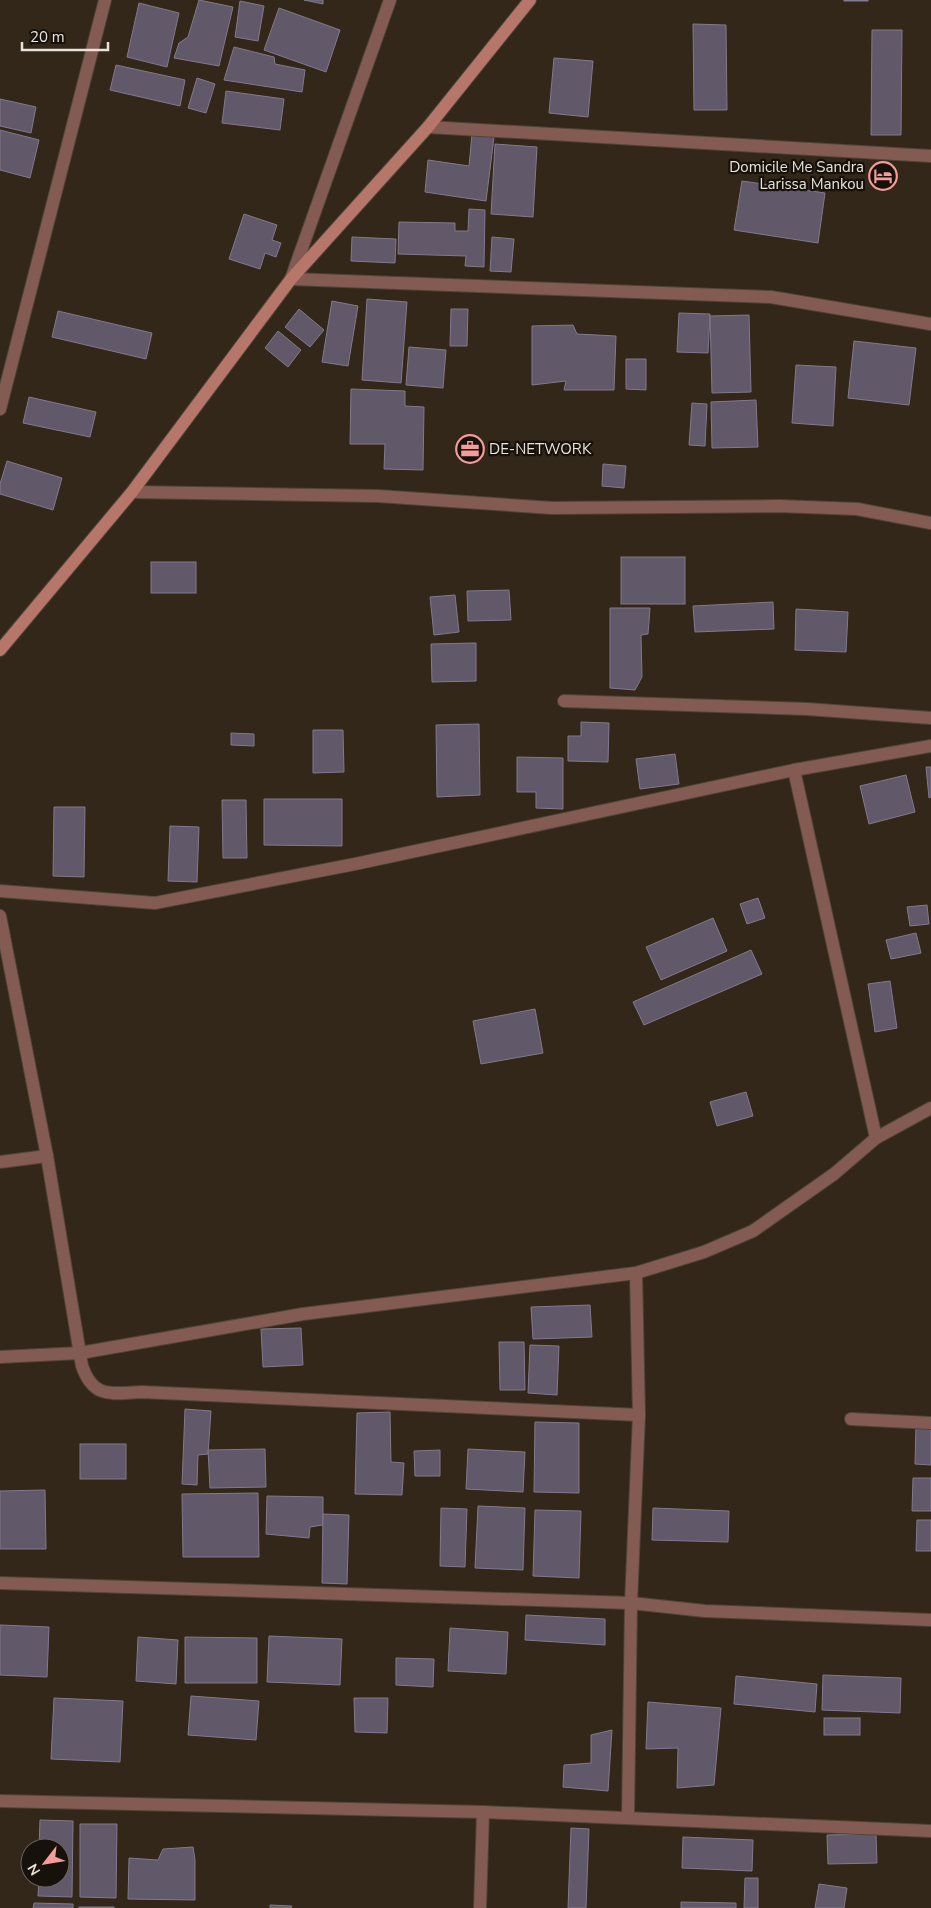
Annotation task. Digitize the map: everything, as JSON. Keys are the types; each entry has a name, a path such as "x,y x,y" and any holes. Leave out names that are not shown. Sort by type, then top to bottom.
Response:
{"street":[{"path":"0,409 105,0"},
{"path":"291,279 390,0"},
{"path":"0,650 132,492 291,279 428,127 530,0"},
{"path":"428,127 931,156"},
{"path":"291,279 771,297 931,324"},
{"path":"132,492 378,496 552,508 789,506 857,510 931,523"},
{"path":"564,701 807,709 931,718"},
{"path":"0,891 155,903 355,864 794,770 931,746"},
{"path":"794,770 876,1138"},
{"path":"0,916 47,1156 82,1366 89,1383 95,1389 104,1392 639,1415"},
{"path":"0,1357 80,1353 303,1314 636,1273 704,1252 753,1231 834,1174 876,1138 931,1108"},
{"path":"0,1162 47,1156"},
{"path":"628,1817 631,1604 639,1415 636,1273"},
{"path":"851,1419 931,1423"},
{"path":"0,1583 631,1604 705,1611 931,1620"},
{"path":"0,1801 483,1812 931,1831"},
{"path":"480,1908 483,1812"}],"building":[{"path":"199,0 233,7 219,66 174,58 179,43 188,37"},
{"path":"304,0 323,0 323,4"},
{"path":"868,0 868,1 844,1"},
{"path":"240,1 264,6 258,41 235,37"},
{"path":"139,3 179,13 167,67 127,57"},
{"path":"279,8 340,30 326,72 264,50"},
{"path":"693,24 726,25 727,110 694,110"},
{"path":"872,30 902,30 901,135 871,135"},
{"path":"234,47 274,57 275,64 305,70 302,92 224,80"},
{"path":"554,58 593,61 588,117 549,113"},
{"path":"116,65 185,80 180,106 110,90"},
{"path":"197,78 215,84 206,113 188,108"},
{"path":"226,91 284,99 280,130 222,123"},
{"path":"0,99 36,107 31,133 0,126"},
{"path":"0,130 39,140 30,178 0,170"},
{"path":"472,134 494,137 486,201 425,192 428,160 469,166"},
{"path":"495,144 537,147 533,217 491,214"},
{"path":"742,181 825,193 818,243 734,230"},
{"path":"469,209 485,210 484,267 465,266 466,256 398,254 399,222 455,223 455,231 468,231"},
{"path":"244,214 277,225 272,240 281,243 276,257 265,253 260,269 229,259"},
{"path":"352,237 396,239 395,263 351,261"},
{"path":"492,237 514,239 511,272 490,271"},
{"path":"367,299 407,302 401,383 362,380"},
{"path":"332,301 358,306 348,366 322,362"},
{"path":"299,309 324,330 310,347 285,327"},
{"path":"451,309 468,309 467,346 450,346"},
{"path":"58,311 152,333 146,359 52,337"},
{"path":"679,313 710,314 708,353 677,352"},
{"path":"749,315 751,392 712,393 710,316"},
{"path":"573,325 577,334 616,336 614,390 564,390 566,381 532,385 532,326"},
{"path":"278,331 301,350 288,367 265,348"},
{"path":"854,341 916,348 909,405 848,398"},
{"path":"409,347 446,350 443,388 406,385"},
{"path":"626,359 646,359 646,390 626,389"},
{"path":"796,365 836,367 833,426 792,423"},
{"path":"351,389 405,391 405,406 424,407 423,470 384,469 385,444 350,444"},
{"path":"29,397 96,412 90,437 23,423"},
{"path":"756,400 758,447 712,448 711,402"},
{"path":"692,403 707,404 705,446 689,445"},
{"path":"7,461 62,478 53,510 0,494 0,484"},
{"path":"603,464 626,466 624,488 602,486"},
{"path":"621,557 685,557 685,604 621,604"},
{"path":"151,562 196,562 196,593 151,593"},
{"path":"509,590 511,620 468,621 467,591"},
{"path":"455,595 459,632 434,635 430,597"},
{"path":"773,602 774,629 695,632 693,606"},
{"path":"610,608 650,608 648,634 641,635 642,677 635,690 610,688"},
{"path":"796,609 848,612 846,652 795,650"},
{"path":"476,643 476,681 432,682 431,644"},
{"path":"581,722 609,723 608,762 568,761 568,736 581,736"},
{"path":"479,724 480,795 437,797 436,725"},
{"path":"313,730 343,730 344,772 313,773"},
{"path":"231,733 254,734 254,746 231,745"},
{"path":"675,754 679,784 640,789 636,759"},
{"path":"517,757 563,758 563,809 536,808 536,792 517,792"},
{"path":"926,767 931,767 931,797 929,798"},
{"path":"906,775 915,812 869,824 860,786"},
{"path":"264,799 342,799 342,846 264,845"},
{"path":"222,800 246,800 247,858 223,858"},
{"path":"54,807 85,807 84,877 53,876"},
{"path":"170,826 199,827 197,882 168,881"},
{"path":"758,898 765,918 747,924 740,904"},
{"path":"927,905 929,924 910,926 907,907"},
{"path":"713,918 727,951 661,980 646,947"},
{"path":"916,933 921,953 891,959 886,940"},
{"path":"751,950 762,974 644,1025 633,1002"},
{"path":"890,981 897,1028 875,1032 868,984"},
{"path":"535,1009 543,1053 481,1064 473,1021"},
{"path":"746,1092 753,1116 717,1126 710,1102"},
{"path":"590,1305 592,1337 533,1339 531,1307"},
{"path":"301,1328 303,1365 263,1367 261,1329"},
{"path":"499,1342 524,1342 525,1390 500,1390"},
{"path":"530,1345 559,1346 557,1395 528,1393"},
{"path":"185,1409 211,1411 208,1454 198,1455 197,1485 182,1484"},
{"path":"390,1412 391,1462 404,1463 402,1495 355,1494 357,1413"},
{"path":"535,1422 579,1423 579,1493 534,1492"},
{"path":"916,1426 931,1427 931,1465 915,1464"},
{"path":"80,1444 126,1444 126,1479 80,1479"},
{"path":"265,1449 266,1487 210,1488 208,1450"},
{"path":"468,1449 525,1452 523,1492 466,1489"},
{"path":"440,1450 440,1476 415,1476 414,1451"},
{"path":"913,1478 931,1478 931,1511 912,1511"},
{"path":"45,1490 46,1549 0,1549 0,1491"},
{"path":"258,1493 259,1557 183,1557 182,1494"},
{"path":"267,1496 323,1497 323,1525 310,1527 309,1538 266,1534"},
{"path":"478,1506 525,1508 523,1570 475,1568"},
{"path":"441,1508 467,1509 465,1567 440,1566"},
{"path":"653,1508 729,1511 728,1542 652,1540"},
{"path":"535,1510 581,1511 579,1578 533,1576"},
{"path":"323,1514 349,1515 347,1584 322,1583"},
{"path":"917,1520 931,1520 931,1551 916,1551"},
{"path":"526,1615 605,1619 605,1645 525,1640"},
{"path":"0,1625 49,1627 47,1677 0,1675"},
{"path":"450,1628 508,1632 506,1674 448,1671"},
{"path":"269,1636 342,1639 340,1685 267,1682"},
{"path":"138,1637 178,1640 176,1684 136,1681"},
{"path":"185,1637 257,1638 257,1683 185,1683"},
{"path":"396,1658 434,1659 433,1687 396,1685"},
{"path":"823,1675 901,1678 900,1713 822,1710"},
{"path":"736,1676 817,1684 815,1712 734,1704"},
{"path":"191,1696 259,1701 256,1740 188,1735"},
{"path":"54,1698 123,1701 120,1762 51,1759"},
{"path":"354,1698 388,1698 387,1733 355,1732"},
{"path":"648,1702 721,1708 714,1785 677,1788 678,1748 646,1749"},
{"path":"824,1718 860,1718 860,1735 824,1735"},
{"path":"612,1730 608,1791 563,1787 564,1765 591,1763 591,1735"},
{"path":"40,1820 73,1821 72,1897 38,1896 38,1888 70,1888 70,1838 39,1838"},
{"path":"80,1824 117,1824 116,1898 80,1897"},
{"path":"571,1828 589,1829 586,1908 568,1908"},
{"path":"876,1834 877,1863 828,1864 827,1835"},
{"path":"683,1837 753,1840 752,1871 682,1868"},
{"path":"193,1847 195,1860 195,1900 128,1899 129,1858 158,1860 163,1849"},
{"path":"745,1878 758,1878 758,1908 744,1908"},
{"path":"819,1884 847,1888 844,1908 815,1908"},
{"path":"681,1902 736,1903 736,1908 681,1908"},
{"path":"34,1903 73,1904 73,1908 33,1908"},
{"path":"270,1905 292,1906 291,1908 270,1908"},
{"path":"114,1907 114,1908 79,1908"}],"place":[{"name":"Domicile Me Sandra Larissa Mankou","path":"883,176"},
{"name":"DE-NETWORK","path":"470,449"}]}
